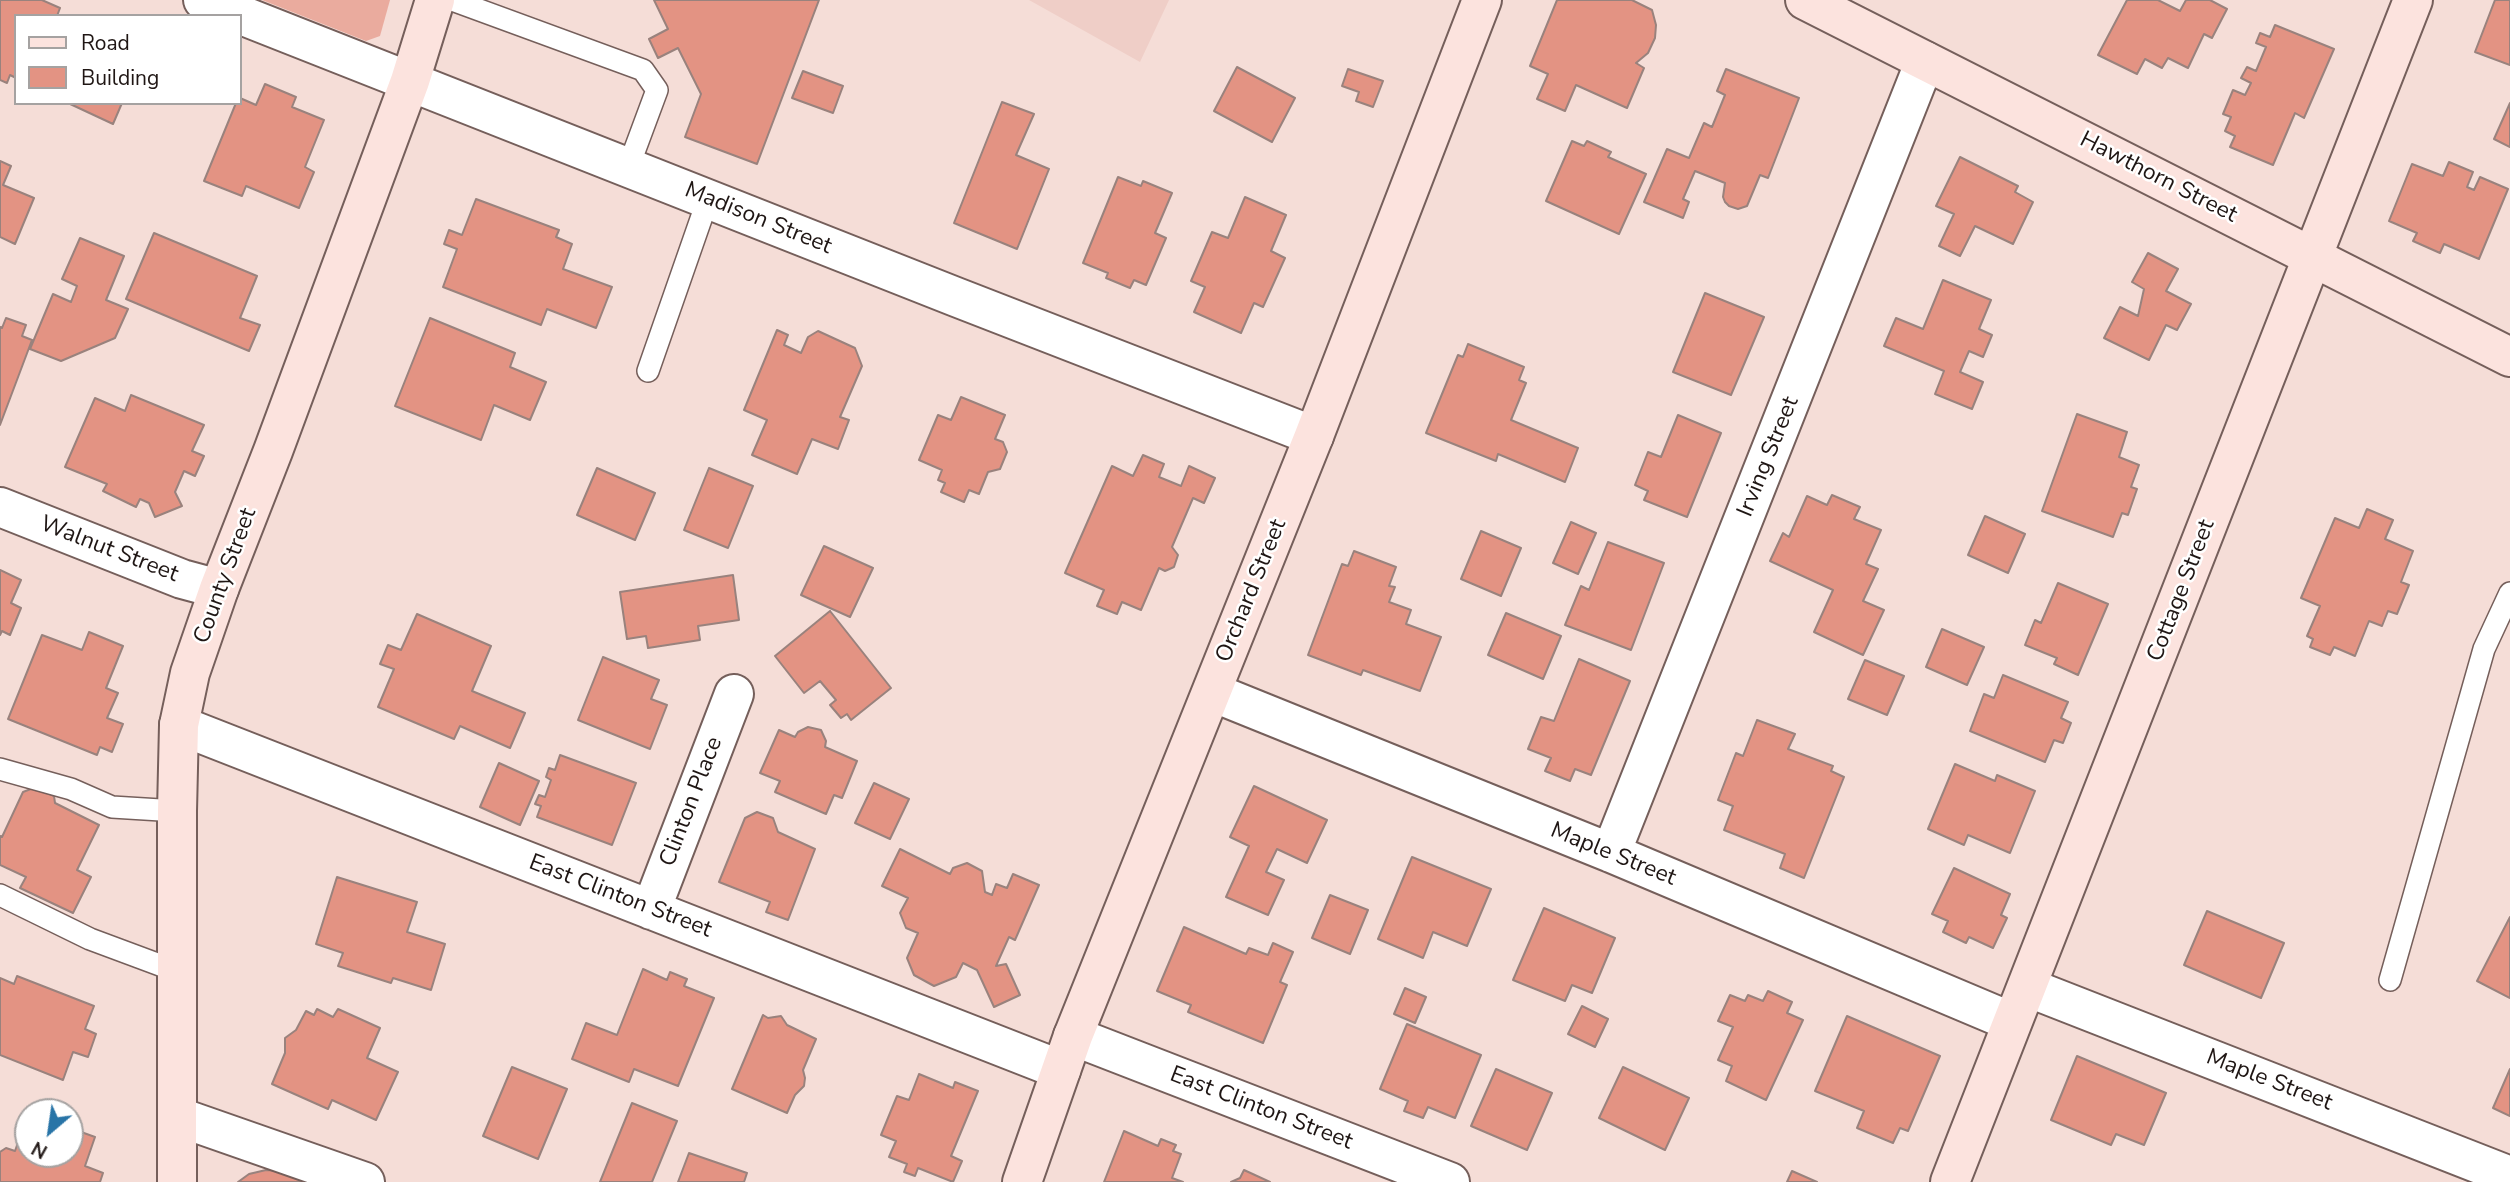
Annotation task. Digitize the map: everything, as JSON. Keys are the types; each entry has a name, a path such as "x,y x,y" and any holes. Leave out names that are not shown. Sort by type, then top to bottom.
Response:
{"main road":[{"name":"County Street","path":"177,1182 179,725 190,673 410,81 435,0"},
{"name":"Orchard Street","path":"1023,1182 1067,1053 1314,436 1482,0"},
{"name":"Hawthorn Street","path":"1805,0 2510,356"},
{"name":"Cottage Street","path":"1950,1182 2413,0"}],"street":[{"name":"Madison Street","path":"203,0 239,14"},
{"name":"Madison Street","path":"242,15 1314,436"},
{"name":"Irving Street","path":"1611,853 1924,61"},
{"name":"Walnut Street","path":"0,507 182,579 219,589"},
{"name":"Maple Street","path":"1212,692 1611,853 2012,1022"},
{"name":"Clinton Place","path":"651,910 734,694"},
{"name":"East Clinton Street","path":"179,725 651,910 1450,1182"},
{"name":"Maple Street","path":"2027,987 2510,1176"},
{"path":"179,1117 365,1182"}],"lane":[{"path":"452,0 643,70 657,90 628,168"},
{"path":"648,371 708,199"},
{"path":"2390,980 2484,649 2510,593"},
{"path":"0,769 71,789 112,807 177,811"},
{"path":"0,895 90,939 176,971"}],"shaded area":[{"path":"262,0 390,0 380,36 366,41"},
{"path":"1029,0 1169,0 1140,62"}],"building":[{"path":"0,0 42,0 60,8 58,14 14,14 14,77 10,75 7,83 0,80"},
{"path":"654,0 819,0 757,164 685,137 701,94 678,48 658,58 649,39 668,29"},
{"path":"1557,0 1632,0 1652,10 1656,25 1655,38 1648,53 1636,63 1644,68 1627,108 1576,85 1565,111 1537,99 1548,74 1530,66"},
{"path":"2127,0 2158,0 2180,11 2186,0 2210,0 2227,9 2212,38 2204,34 2188,68 2168,58 2162,68 2145,59 2137,74 2098,55"},
{"path":"2495,0 2510,0 2510,65 2475,52"},
{"path":"2275,25 2334,49 2304,118 2295,113 2273,165 2230,147 2235,136 2225,131 2231,117 2223,114 2233,90 2245,95 2251,83 2241,78 2247,67 2256,71 2266,47 2256,43 2260,33 2270,37"},
{"path":"1237,67 1295,98 1272,142 1214,111"},
{"path":"1348,69 1383,81 1373,107 1356,101 1359,92 1342,86"},
{"path":"1726,69 1799,98 1768,178 1760,175 1747,206 1738,209 1725,202 1725,183 1695,171 1683,199 1689,202 1683,218 1644,202 1667,149 1689,158 1704,123 1712,127 1725,95 1717,91"},
{"path":"803,71 843,86 833,113 792,98"},
{"path":"265,84 296,97 292,107 324,120 305,167 314,172 299,208 246,186 242,196 204,181 235,105 242,105 242,99 256,105"},
{"path":"1002,102 1034,114 1016,155 1049,169 1017,249 954,223"},
{"path":"2510,103 2510,147 2494,139"},
{"path":"72,105 121,105 113,124"},
{"path":"1572,141 1584,146 1587,141 1611,152 1608,157 1646,174 1619,234 1546,201"},
{"path":"1960,157 2018,186 2015,192 2033,202 2013,244 1975,226 1960,256 1939,246 1954,214 1936,206"},
{"path":"0,161 11,166 3,185 34,198 15,244 0,237"},
{"path":"2449,162 2473,172 2467,187 2474,190 2480,177 2508,189 2479,259 2444,244 2440,253 2413,241 2417,233 2389,221 2412,164 2443,176"},
{"path":"1118,177 1141,186 1143,181 1172,193 1155,233 1166,238 1146,285 1134,280 1130,288 1106,278 1108,273 1083,263"},
{"path":"1245,197 1286,215 1271,251 1285,258 1263,307 1254,303 1241,333 1194,312 1205,287 1191,281 1212,232 1228,238"},
{"path":"476,199 559,230 556,237 572,244 563,269 612,287 596,328 547,309 541,325 443,287 457,249 444,244 449,230 462,235"},
{"path":"154,233 257,276 240,318 260,325 249,351 126,299"},
{"path":"80,238 124,256 106,300 128,309 115,338 61,361 30,349 53,294 71,302 77,286 62,279"},
{"path":"2148,253 2178,269 2166,291 2191,304 2177,330 2166,325 2149,360 2104,338 2120,307 2138,316 2144,289 2132,282"},
{"path":"1943,280 1991,300 1979,329 1992,335 1983,357 1969,351 1960,372 1983,382 1972,409 1935,394 1944,371 1884,346 1896,318 1923,329"},
{"path":"1705,293 1764,317 1731,395 1673,372"},
{"path":"6,318 26,325 22,336 32,340 0,425 0,327 2,328"},
{"path":"430,318 515,353 510,367 546,382 530,420 494,405 481,440 395,406"},
{"path":"777,330 788,335 784,345 801,353 808,337 818,331 855,348 862,366 840,417 849,420 838,449 812,439 797,474 752,455 767,420 744,410"},
{"path":"1468,344 1524,367 1519,380 1526,383 1511,420 1578,448 1565,482 1498,454 1496,461 1426,433 1458,355 1463,357"},
{"path":"131,395 204,425 192,451 204,456 195,476 184,471 175,492 182,506 155,517 149,503 140,499 136,507 103,491 107,484 65,467 95,398 125,411"},
{"path":"961,397 1005,415 995,439 1003,442 1007,452 1000,469 988,472 979,494 969,490 964,502 941,492 945,483 938,480 942,470 919,460 938,415 951,420"},
{"path":"2077,414 2127,432 2119,457 2139,465 2131,487 2137,489 2128,515 2122,513 2113,537 2042,511"},
{"path":"1678,415 1721,433 1687,517 1644,500 1648,491 1635,485 1648,452 1661,457"},
{"path":"1143,455 1164,464 1159,477 1181,486 1189,466 1215,478 1204,503 1193,498 1172,547 1178,555 1174,567 1165,571 1159,568 1141,610 1122,602 1117,614 1097,606 1104,590 1065,573 1112,466 1133,476"},
{"path":"597,468 655,493 635,540 577,515"},
{"path":"709,468 753,486 728,548 684,530"},
{"path":"1832,495 1860,507 1854,519 1881,530 1866,564 1878,569 1863,601 1884,610 1863,655 1814,632 1833,590 1770,561 1783,533 1789,537 1807,496 1827,505"},
{"path":"2367,509 2393,520 2385,539 2413,551 2401,582 2409,585 2397,614 2388,611 2382,626 2369,621 2355,656 2334,647 2330,655 2310,647 2313,639 2307,636 2320,606 2301,598 2335,518 2359,528"},
{"path":"1985,516 2025,534 2008,573 1968,555"},
{"path":"1571,522 1596,533 1578,574 1553,563"},
{"path":"1481,531 1521,548 1501,596 1461,579"},
{"path":"1608,542 1664,563 1631,650 1565,625 1581,586 1589,590"},
{"path":"824,546 873,568 850,617 801,595"},
{"path":"1354,551 1396,567 1389,586 1395,587 1389,602 1411,610 1406,624 1441,637 1420,691 1363,670 1361,675 1308,655 1342,564 1348,566"},
{"path":"0,570 21,580 11,603 21,608 10,635 2,631 0,635"},
{"path":"733,575 739,620 698,626 700,640 648,648 646,636 627,639 620,592"},
{"path":"2058,583 2108,604 2078,675 2054,664 2057,658 2025,645 2035,620 2041,623"},
{"path":"830,611 891,688 851,720 847,714 841,718 830,705 836,700 820,681 804,693 775,656"},
{"path":"1506,613 1561,636 1543,679 1488,655"},
{"path":"417,614 491,646 472,691 525,713 510,748 460,726 454,739 378,707 394,669 380,664 388,645 401,650"},
{"path":"1942,629 1984,647 1967,685 1926,667"},
{"path":"89,632 123,646 106,688 118,693 107,718 123,724 112,752 100,747 97,755 8,719 42,635 82,650"},
{"path":"603,657 659,680 651,699 667,705 650,749 578,720"},
{"path":"1579,659 1630,681 1591,775 1575,769 1570,781 1545,771 1551,758 1528,749 1541,717 1554,721"},
{"path":"1865,660 1904,676 1887,715 1848,699"},
{"path":"2003,675 2068,702 2061,718 2071,723 2063,743 2054,740 2045,762 1970,731 1984,694 1994,698"},
{"path":"1757,720 1795,734 1788,749 1833,766 1831,771 1844,777 1804,878 1780,868 1785,854 1724,830 1733,806 1718,800 1736,753 1743,756"},
{"path":"808,727 821,730 826,741 825,747 857,761 842,798 834,795 826,814 775,792 780,781 760,773 779,730 795,737 798,732"},
{"path":"560,755 636,783 612,845 537,817 541,806 535,804 539,795 545,797 551,780 546,777 549,768 555,770"},
{"path":"499,763 539,781 520,825 480,807"},
{"path":"1955,764 1995,781 1997,775 2035,791 2010,853 1968,835 1964,845 1928,829"},
{"path":"874,783 909,799 890,839 855,823"},
{"path":"1254,786 1327,820 1307,863 1277,849 1266,872 1284,880 1268,915 1226,897 1249,846 1230,837"},
{"path":"36,787 54,796 55,803 99,825 77,870 91,877 73,913 20,888 26,877 0,865 0,836 2,837 23,792"},
{"path":"757,812 773,818 778,832 815,849 788,920 766,912 770,902 719,882 745,818"},
{"path":"900,849 950,874 953,868 967,863 982,871 985,892 992,895 996,884 1007,888 1013,874 1039,885 1015,940 1009,937 996,966 1006,964 1020,995 994,1007 977,970 963,963 956,977 934,986 914,975 907,958 918,933 906,928 900,913 908,898 882,886"},
{"path":"1412,857 1491,889 1467,946 1433,932 1423,958 1378,939"},
{"path":"1954,868 2010,894 2001,915 2007,918 1993,948 1969,937 1966,943 1943,932 1948,921 1932,914"},
{"path":"337,877 417,902 407,932 445,944 431,990 393,978 391,983 338,966 343,953 316,944"},
{"path":"1330,895 1368,910 1350,954 1312,938"},
{"path":"1544,908 1615,938 1592,993 1572,985 1565,1001 1513,980"},
{"path":"2207,911 2284,943 2261,998 2184,965"},
{"path":"2510,917 2510,998 2477,981"},
{"path":"1184,927 1246,954 1249,948 1268,955 1273,943 1293,952 1280,982 1287,985 1263,1043 1188,1012 1191,1005 1157,991"},
{"path":"643,969 667,980 670,972 687,979 684,986 714,998 678,1086 634,1069 629,1082 572,1059 586,1023 617,1035"},
{"path":"17,976 94,1006 85,1029 96,1034 88,1057 73,1052 63,1080 0,1055 0,978 14,984"},
{"path":"1405,988 1426,997 1415,1023 1394,1014"},
{"path":"1768,991 1792,1002 1787,1013 1803,1020 1766,1100 1726,1081 1732,1066 1718,1060 1733,1027 1718,1021 1730,995 1745,1001 1748,995 1763,1001"},
{"path":"1582,1006 1608,1019 1595,1047 1568,1034"},
{"path":"317,1009 333,1017 338,1009 380,1028 367,1058 398,1072 376,1120 332,1100 328,1109 272,1084 285,1053 285,1038 296,1030 306,1011 314,1015"},
{"path":"763,1015 768,1018 781,1016 787,1025 816,1039 803,1070 804,1086 795,1095 787,1113 732,1089"},
{"path":"1847,1016 1940,1056 1908,1131 1900,1128 1893,1143 1857,1128 1864,1111 1815,1091"},
{"path":"1407,1024 1481,1055 1455,1118 1428,1107 1423,1118 1404,1111 1408,1101 1380,1089"},
{"path":"2077,1056 2166,1093 2144,1145 2116,1134 2111,1145 2051,1120"},
{"path":"512,1067 567,1089 538,1159 483,1136"},
{"path":"1623,1067 1689,1098 1665,1150 1599,1118"},
{"path":"1496,1069 1552,1093 1527,1150 1471,1126"},
{"path":"2510,1069 2510,1116 2493,1108"},
{"path":"919,1074 953,1088 955,1082 978,1091 951,1156 962,1161 953,1182 918,1168 915,1176 904,1172 907,1164 889,1157 896,1141 881,1135 897,1096 909,1100"},
{"path":"632,1103 677,1121 652,1182 600,1182"},
{"path":"1124,1131 1158,1146 1161,1139 1176,1145 1173,1151 1181,1154 1172,1178 1183,1182 1104,1182"},
{"path":"84,1133 95,1137 85,1166 103,1173 100,1182 0,1182 0,1152 6,1148 14,1151 14,1168 84,1168"},
{"path":"689,1153 747,1173 744,1182 678,1182"},
{"path":"266,1170 283,1171 309,1182 238,1182 249,1174"},
{"path":"1244,1170 1270,1182 1231,1182 1240,1178"},
{"path":"1792,1171 1817,1182 1787,1182"}]}
